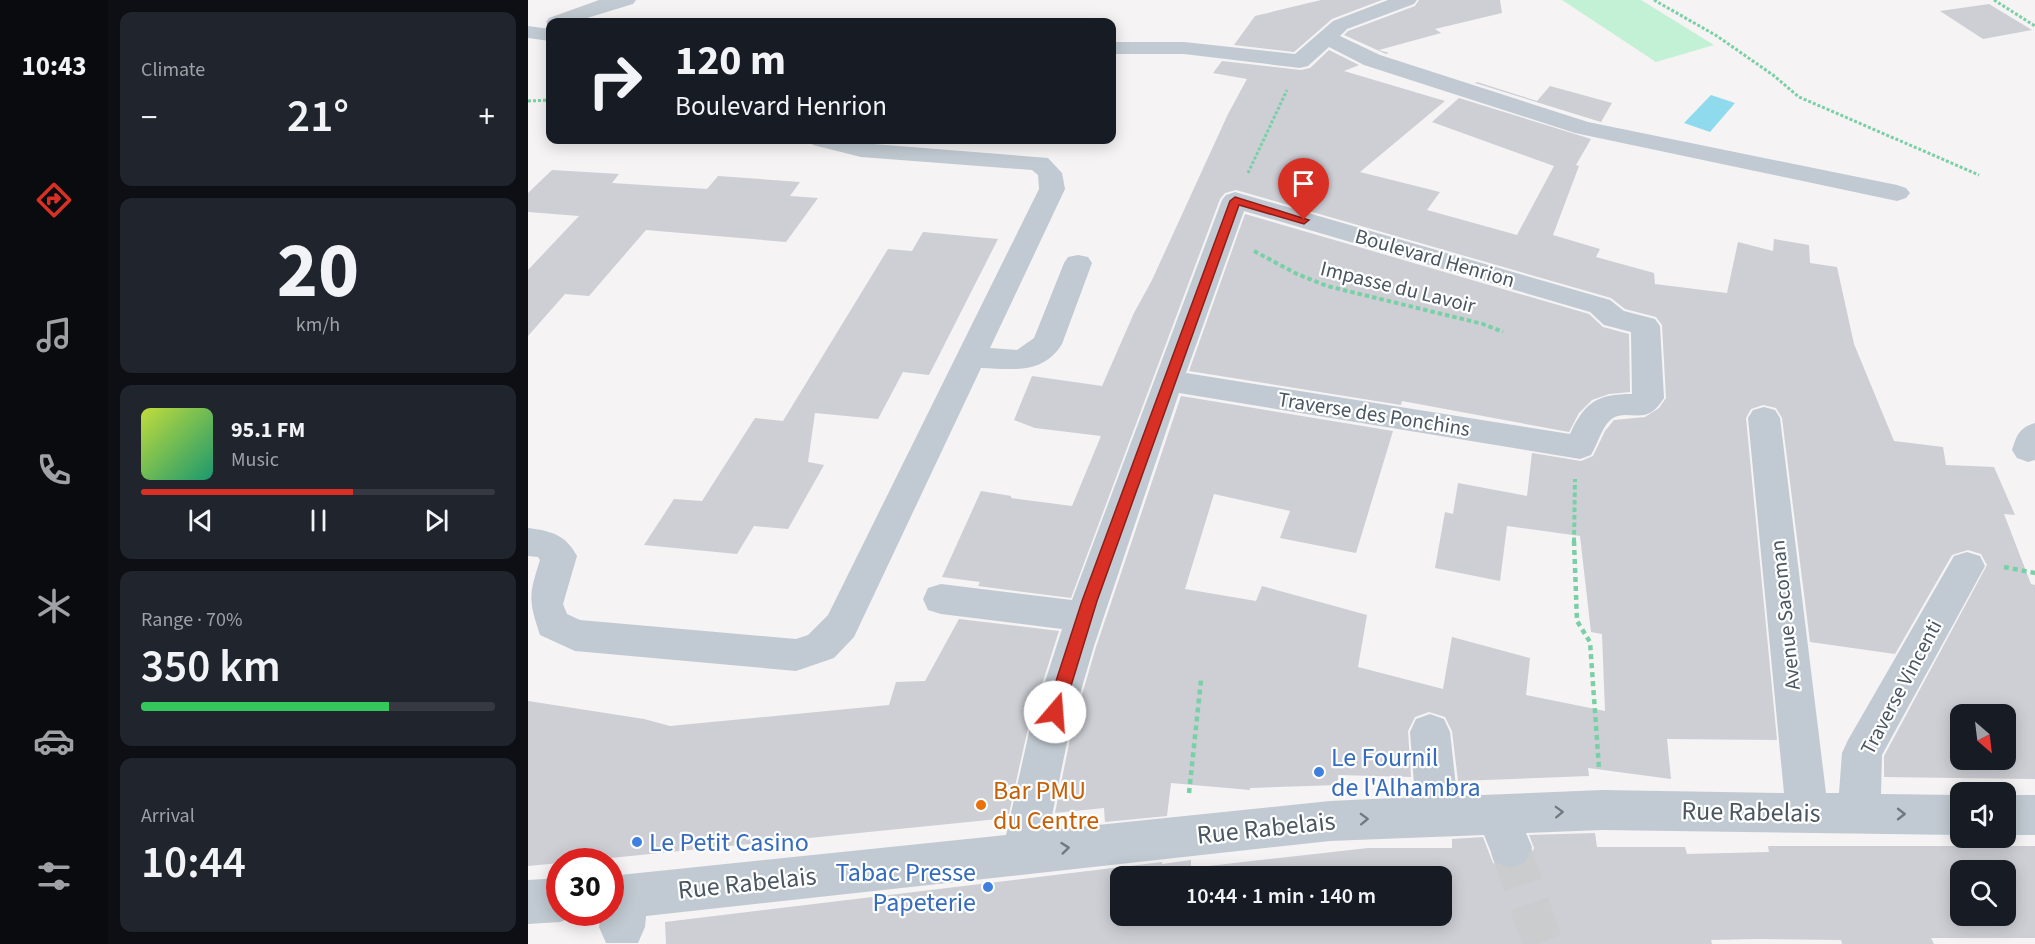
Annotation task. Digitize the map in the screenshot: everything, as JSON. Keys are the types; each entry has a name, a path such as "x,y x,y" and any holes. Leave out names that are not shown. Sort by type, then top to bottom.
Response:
{"street":[{"path":"567,18 626,0"},
{"path":"1116,48 1184,48 1300,61 1340,25 1407,0"},
{"path":"1326,36 1372,60 1583,128 1897,193"},
{"path":"528,542 547,544 559,556 537,607 554,624 575,634 796,655 821,646 841,626 1052,189 1050,173 1039,163 861,150 838,144"},
{"path":"1023,852 1055,712 1085,617 1235,201"},
{"name":"Boulevard Henrion","path":"1235,201 1600,306 1614,318 1645,326 1648,398 1645,403 1637,406 1620,404 1605,408 1593,420 1577,458"},
{"path":"971,357 1023,360 1047,345 1078,263"},
{"name":"Traverse des Ponchins","path":"1169,381 1577,458"},
{"name":"Avenue Sacoman","path":"1764,418 1807,813"},
{"name":"Traverse Vincenti","path":"1859,814 1862,753 1966,566"},
{"path":"941,599 1085,617"},
{"path":"1430,732 1438,816"},
{"name":"Rue Rabelais","path":"624,906 1023,852 1330,821 1438,816 1504,831 1602,810 1950,815"},
{"path":"2016,815 2035,815"},
{"path":"528,902 546,901"}],"path":[{"path":"1654,0 1717,36 1773,75 1799,97 1979,175"},
{"path":"1994,0 2035,26"},
{"path":"1235,201 1300,61"},
{"path":"528,101 546,99"},
{"name":"Impasse du Lavoir","path":"1220,242 1253,250 1299,276 1347,292 1483,324 1503,332"},
{"path":"1577,458 1573,526 1577,621 1590,642 1602,810"},
{"path":"1185,836 1201,680"}],"green space":[{"path":"1562,0 1641,0 1714,45 1656,62"}],"water":[{"path":"1711,95 1735,103 1710,132 1684,123"}],"building":[{"path":"1321,0 1382,0 1332,19 1294,52 1234,45 1255,16"},
{"path":"1419,0 1500,0 1502,13 1435,29 1441,33 1379,50 1389,53 1386,54 1344,35 1348,31 1415,6"},
{"path":"1989,4 2032,30 1983,39 1940,11"},
{"path":"1329,50 1359,65 1344,71 1445,101 1360,172 1440,192 1427,210 1517,235 1554,166 1432,122 1459,98 1591,139 1576,165 1579,166 1553,235 1600,249 1596,257 1654,273 1655,284 1727,293 1738,242 1773,251 1774,239 1809,245 1810,263 1837,267 1854,344 1894,441 1943,447 1946,465 1994,467 2015,515 2004,514 2031,584 2035,585 2035,779 1884,777 1884,756 1987,565 1981,554 1968,550 1952,555 1895,654 1810,642 1782,418 1776,408 1763,405 1751,409 1746,418 1777,740 1667,739 1671,779 1588,768 1589,776 1458,781 1452,731 1445,717 1429,712 1415,717 1408,731 1411,777 1338,775 1338,785 1250,788 1250,790 1171,783 1167,816 1105,822 1104,808 1055,813 1072,729 1096,647 1181,396 1393,431 1356,553 1280,538 1290,511 1214,494 1185,589 1256,601 1262,586 1367,615 1358,667 1443,689 1452,637 1530,658 1526,695 1605,711 1602,634 1591,632 1580,536 1507,526 1500,581 1435,568 1445,512 1453,514 1458,483 1527,496 1532,453 1581,461 1593,456 1605,431 1614,420 1645,417 1659,408 1666,398 1662,325 1656,317 1625,309 1611,298 1236,190 1225,193 1220,199 1071,598 978,586 980,582 942,577 981,491 1011,496 1011,498 1072,506 1101,436 1035,428 1014,420 1032,376 1102,386 1134,313 1152,280 1228,114 1247,79 1213,73 1222,61 1301,70 1310,68"},
{"path":"1475,83 1537,101 1550,86 1612,103 1601,122"},
{"path":"552,170 619,174 612,183 707,189 718,176 800,182 790,196 818,198 786,242 646,230 589,296 565,294 528,336 528,270 579,216 528,212 528,193"},
{"path":"1245,214 1589,314 1603,327 1629,334 1630,392 1609,394 1592,400 1579,413 1569,432 1402,401 1401,405 1189,371"},
{"path":"923,232 998,239 929,375 903,372 878,419 815,413 808,462 824,465 788,529 754,526 737,554 644,545 674,499 702,501 755,418 783,421 888,249 912,251"},
{"path":"959,619 1059,631 1028,728 1008,818 624,857 624,848 546,848 546,864 528,866 528,701 644,719 670,726 889,705 896,682 925,681"},
{"path":"1595,833 1597,847 1685,847 1687,854 1769,852 1768,846 2016,848 2016,846 2035,846 2035,938 1931,938 1934,944 1842,944 1841,940 1756,939 1711,940 1712,944 666,944 665,922 1110,868 1110,926 1452,926 1452,866 1209,866 1368,848 1452,848 1452,839 1483,837 1493,863 1511,870 1527,863 1534,848 1529,835"},
{"path":"1191,860 1191,866 1129,866 1162,862 1162,864"}],"tunnel":[{"path":"1510,847 1543,944"}],"place":[{"name":"Le Fournil de l'Alhambra","path":"1319,772"},
{"name":"Bar PMU du Centre","path":"981,805"},
{"name":"Le Petit Casino","path":"637,842"},
{"name":"Tabac Presse Papeterie","path":"988,887"}],"route":[{"path":"1055,712 1090,601 1235,201 1304,220"}]}
